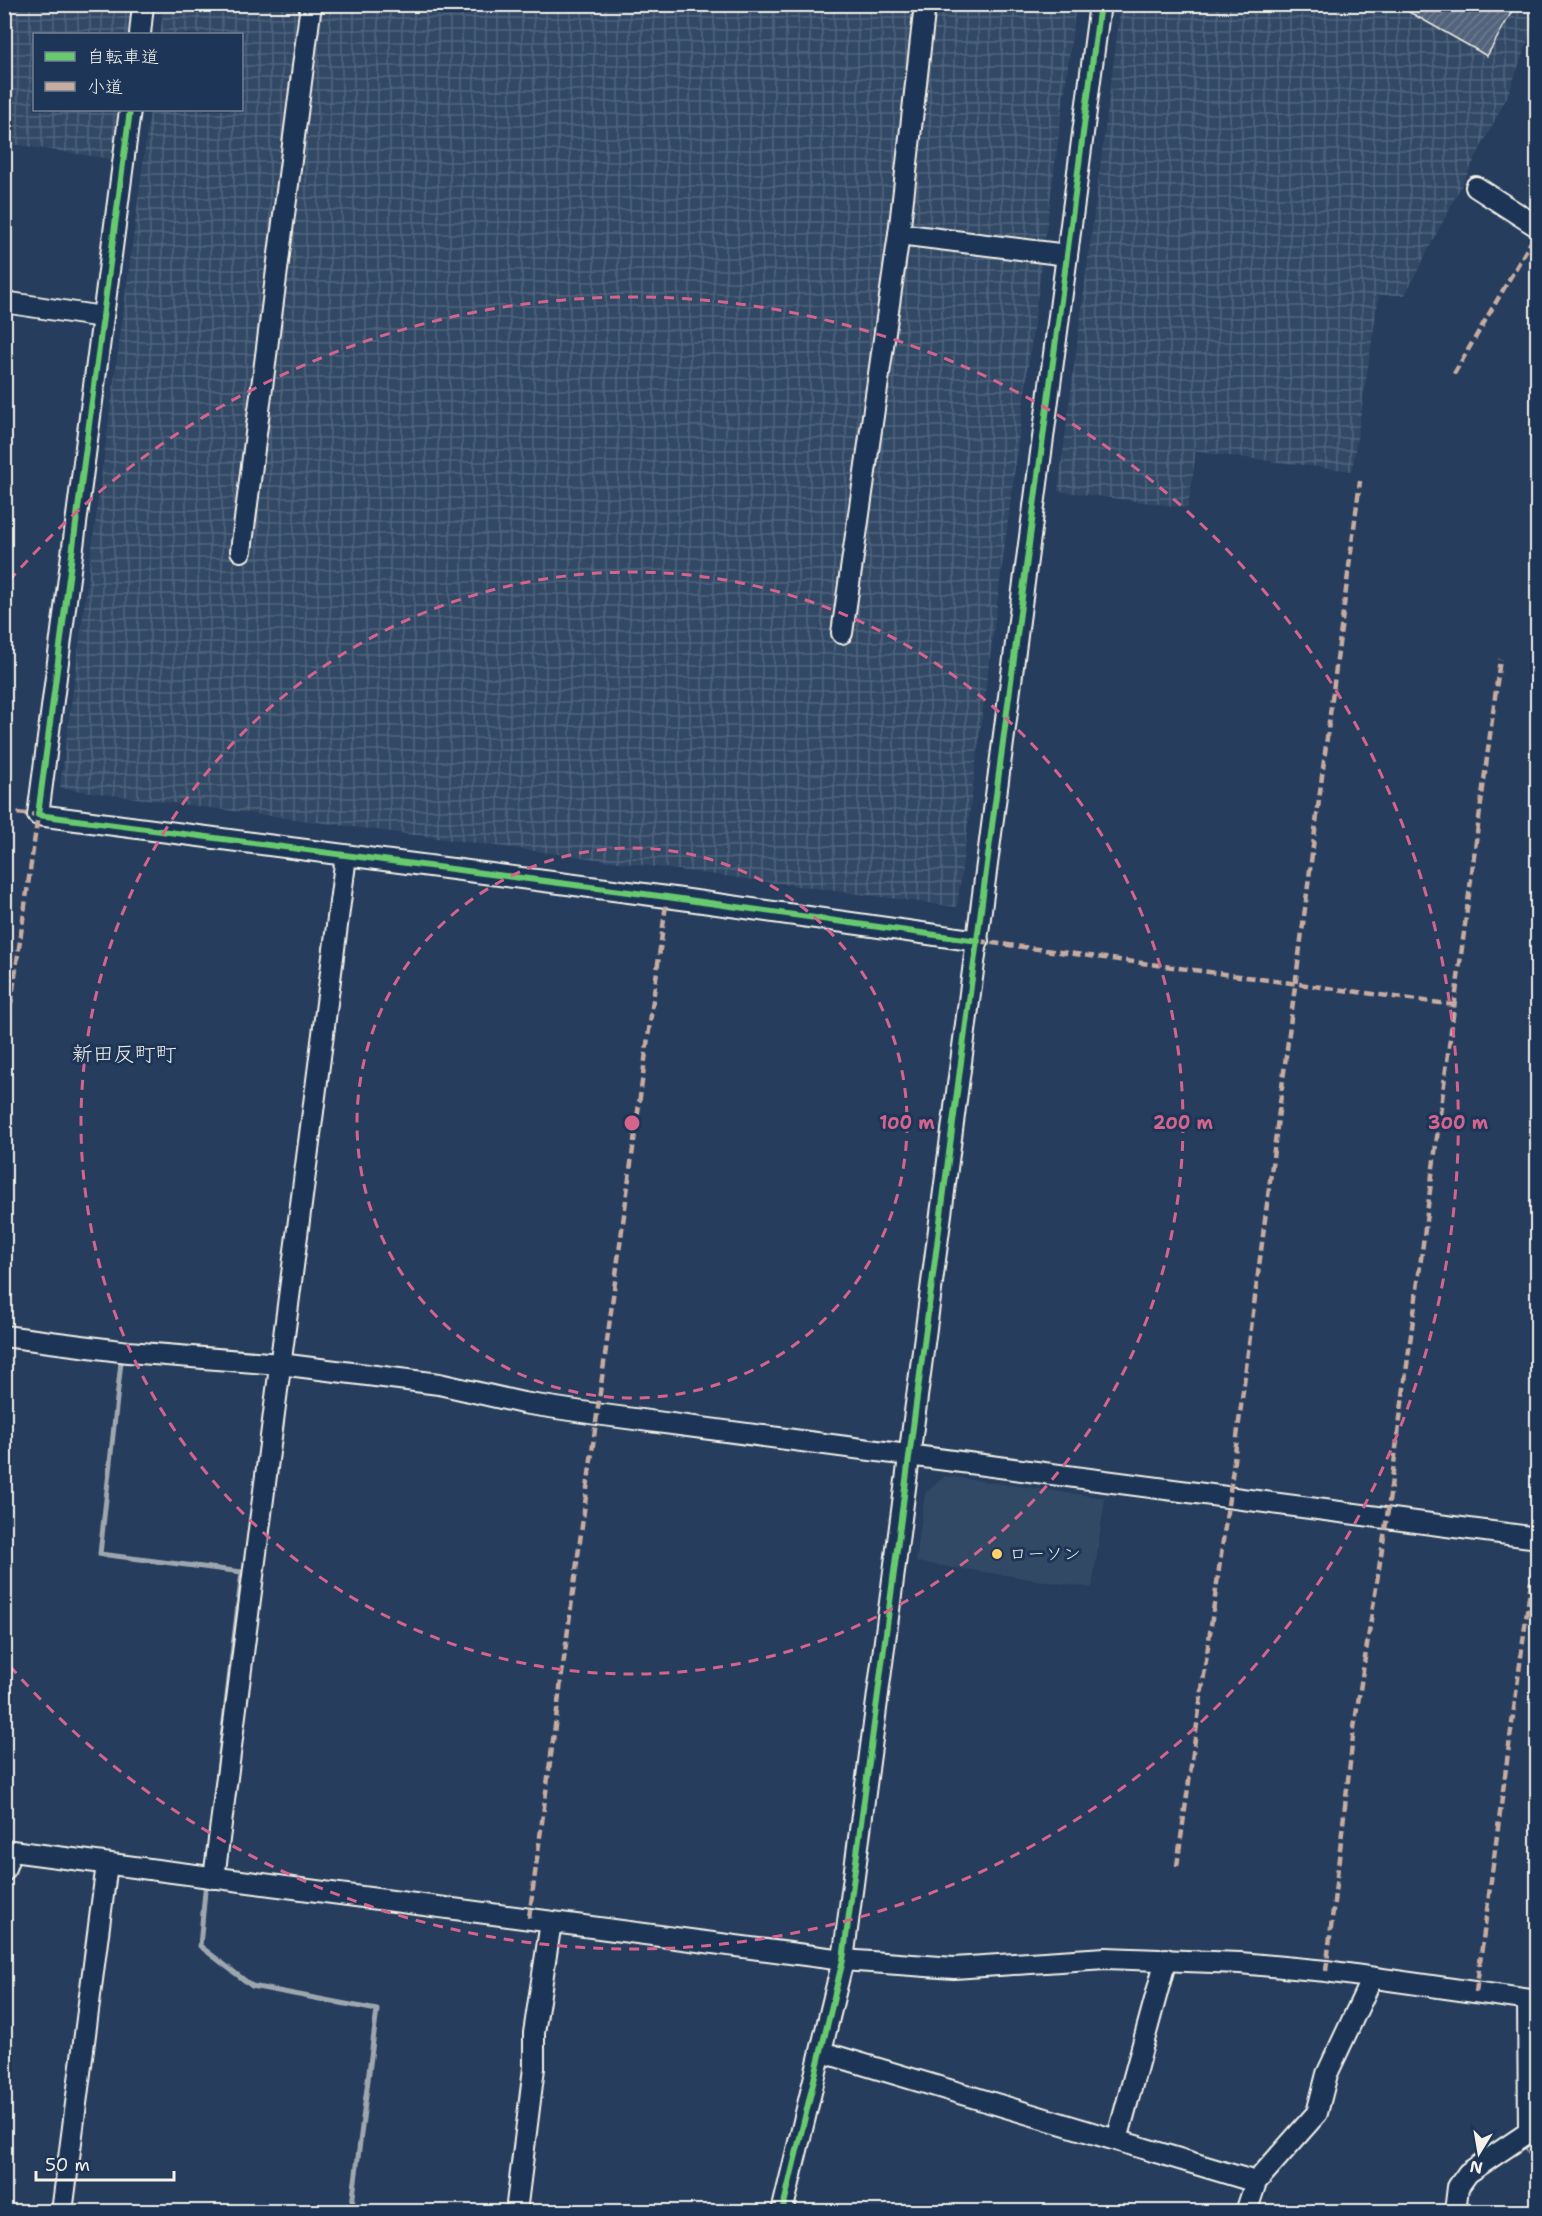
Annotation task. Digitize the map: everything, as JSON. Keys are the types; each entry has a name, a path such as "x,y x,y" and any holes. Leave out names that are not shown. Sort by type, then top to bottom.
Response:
{"street":[{"path":"140,33 143,4"},
{"path":"241,551 311,4"},
{"path":"842,633 899,234 925,4"},
{"path":"782,2211 843,1960 1100,4"},
{"path":"130,111 38,815 667,897 978,941"},
{"path":"1476,187 1538,226"},
{"path":"899,234 1066,255"},
{"path":"4,302 102,317"},
{"path":"214,1878 286,1364 346,856"},
{"path":"4,1336 128,1352 286,1364 440,1384 534,1404 1538,1538"},
{"path":"4,1871 8,1851 843,1960 954,1968 1105,1958 1240,1963 1533,2000 1529,2132 1468,2173 1458,2187 1455,2211"},
{"path":"62,2211 107,1864"},
{"path":"516,2211 534,2068 534,2033 551,1922"},
{"path":"1117,2140 1166,1959"},
{"path":"1246,2211 1256,2182 1317,2113 1327,2074 1372,1978"},
{"path":"822,2052 1256,2182"}],"shaded area":[{"path":"5,4 132,5 128,33 33,33 33,111 118,111 111,159 5,143"},
{"path":"164,5 1076,5 957,907 60,788 150,111 243,111 243,33 160,33"},
{"path":"1121,5 1537,5 1537,14 1509,93 1405,295 1379,295 1352,471 1196,452 1188,508 1058,491"},
{"path":"945,1476 1105,1498 1092,1588 916,1562 925,1493"},
{"path":"272,2203 323,2211 271,2211"}],"green space":[{"path":"1537,2137 1537,2188 1534,2187 1534,2164 1524,2145"}],"building":[{"path":"1395,4 1516,4 1487,56"}],"waterway":[{"path":"121,1362 100,1554 242,1572 215,1796"},
{"path":"206,1880 200,1946 252,1986 377,2010 351,2212"}],"marked path":[{"path":"1454,374 1538,230"},
{"path":"1177,1866 1231,1484 1360,481"},
{"path":"1326,1971 1354,1728 1387,1517 1500,659"},
{"path":"4,812 38,815 4,1052"},
{"path":"529,1918 667,897"},
{"path":"978,941 1455,1005"},
{"path":"1476,1992 1537,1537"}],"cycle path":[{"path":"782,2212 843,1960 1100,4"},
{"path":"130,111 38,815 667,897 978,941"}],"place":[{"name":"ローソン","path":"997,1554"}],"district":[{"name":"新田反町町","path":"124,1054"}]}
